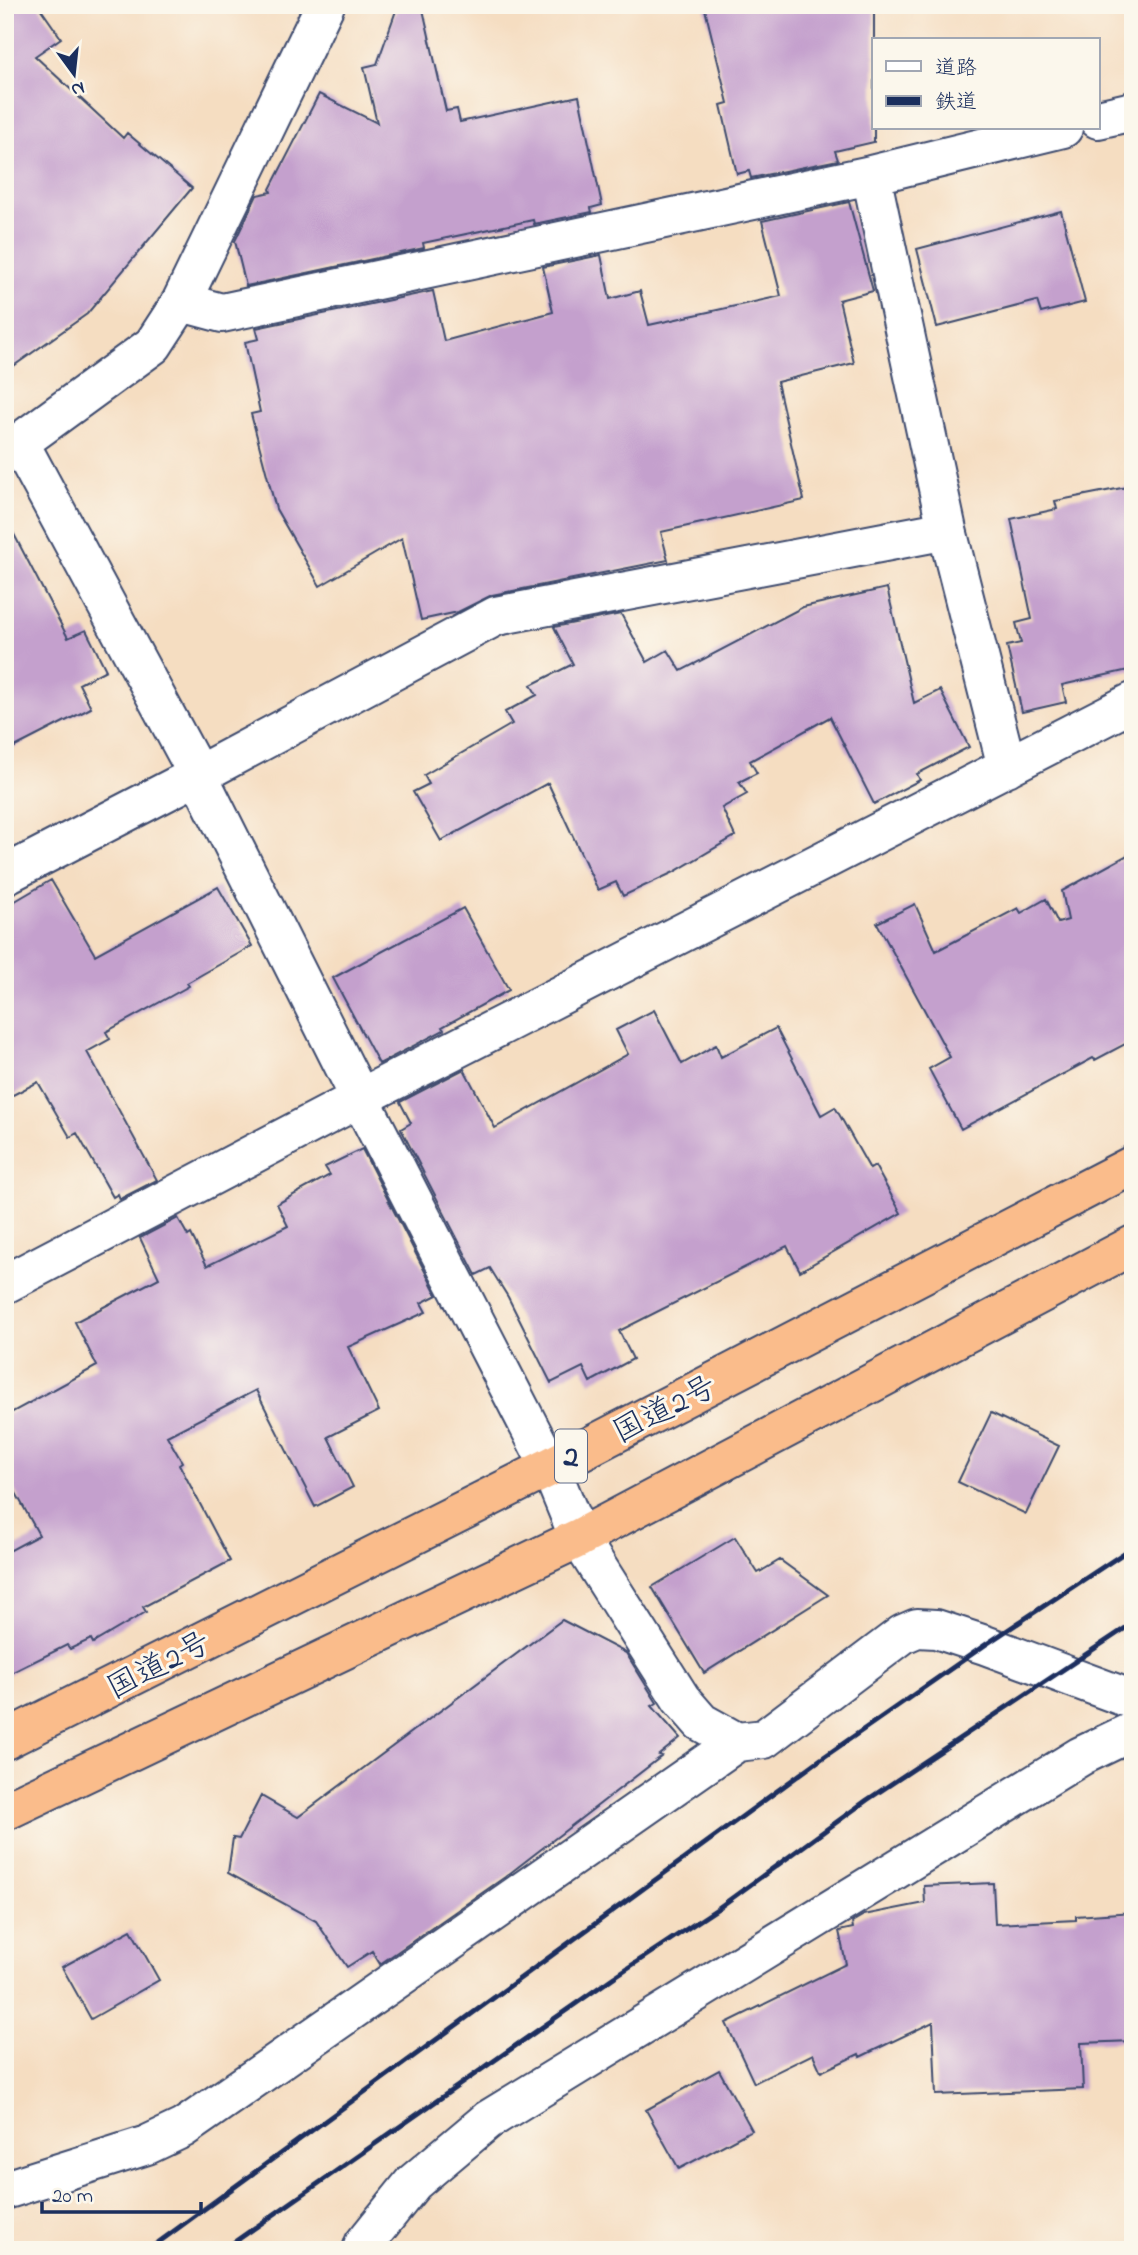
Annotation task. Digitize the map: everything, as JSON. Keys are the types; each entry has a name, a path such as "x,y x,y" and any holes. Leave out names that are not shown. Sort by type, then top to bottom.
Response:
{"highway":[{"name":"国道2号","path":"5,1740 550,1467 1133,1165"},
{"name":"国道2号","path":"5,1811 579,1538 1133,1245"}],"street":[{"path":"325,5 181,302 153,345 12,449 198,775 550,1467 579,1538 681,1699 701,1722 737,1742"},
{"path":"1100,119 1133,111"},
{"path":"181,302 222,313 871,175 1055,130"},
{"path":"871,175 947,530 1007,767"},
{"path":"5,874 198,775 496,616 947,530"},
{"path":"5,1284 360,1098 1133,702"},
{"path":"5,2190 147,2145 183,2128 737,1742 764,1739 896,1639 917,1628 936,1629 985,1645 1133,1700"},
{"path":"361,2248 413,2183 488,2120 1081,1756 1133,1731"}],"building":[{"path":"5,5 38,5 61,38 35,56 123,138 127,133 192,188 87,314 5,372"},
{"path":"398,5 422,5 446,111 457,109 460,122 579,96 602,205 591,208 592,212 534,224 533,220 423,243 424,248 246,286 235,241 257,195 271,192 270,189 319,94 377,123 364,67 377,64"},
{"path":"704,5 874,5 874,142 835,151 838,160 751,178 749,171 737,174 721,105 728,103"},
{"path":"849,202 873,291 839,300 854,363 777,382 804,500 661,532 668,560 492,595 458,612 421,620 402,538 320,586 276,509 251,414 260,412 245,342 259,339 256,328 433,291 444,341 553,312 543,267 601,255 610,299 640,291 649,325 781,296 762,221"},
{"path":"1061,211 1085,302 1041,313 1037,301 937,327 917,249"},
{"path":"1127,487 1133,516 1133,669 1062,685 1066,702 1022,712 1007,646 1021,643 1016,623 1032,619 1011,519 1057,509 1055,501"},
{"path":"5,517 68,638 86,630 106,670 79,684 91,708 5,752"},
{"path":"887,588 914,703 940,690 969,747 917,774 920,780 874,804 830,717 750,761 757,773 739,782 747,794 722,808 735,836 674,872 623,896 616,882 598,890 548,783 441,841 413,792 429,784 424,775 512,724 505,712 537,695 531,685 573,664 554,627 621,614 647,662 668,650 681,671 803,607"},
{"path":"1133,852 1133,1040 1095,1060 1093,1058 961,1129 929,1069 950,1057 877,923 915,904 936,951 1018,908 1021,913 1046,899 1058,923 1068,920 1062,891"},
{"path":"51,880 95,955 218,887 252,946 187,983 189,986 106,1032 110,1039 87,1052 157,1180 120,1199 118,1194 113,1197 77,1133 70,1137 38,1082 5,1099 5,907"},
{"path":"463,908 509,990 442,1027 444,1030 379,1064 333,978"},
{"path":"654,1010 682,1064 716,1045 721,1057 776,1028 821,1115 835,1107 870,1169 875,1166 901,1213 800,1271 787,1246 619,1331 633,1359 590,1382 583,1367 551,1383 508,1297 490,1268 476,1275 401,1129 411,1123 400,1102 464,1069 495,1128 628,1054 616,1030"},
{"path":"362,1149 437,1295 421,1303 426,1312 348,1347 379,1411 328,1437 353,1487 315,1507 256,1390 167,1436 230,1561 143,1607 146,1612 93,1643 91,1639 70,1649 67,1645 5,1676 5,1553 39,1535 5,1473 5,1416 97,1366 75,1322 159,1278 140,1238 178,1218 188,1236 191,1234 207,1266 288,1226 277,1204 330,1175 325,1167"},
{"path":"991,1413 1059,1446 1026,1514 958,1482"},
{"path":"735,1537 758,1573 780,1560 828,1595 704,1673 652,1587"},
{"path":"562,1620 626,1653 657,1703 652,1706 680,1738 659,1755 662,1756 505,1877 380,1964 372,1951 347,1967 316,1921 228,1873 233,1838 239,1839 261,1796 298,1817"},
{"path":"993,1883 995,1924 1076,1920 1076,1916 1133,1912 1133,2041 1081,2043 1083,2089 936,2095 933,2022 860,2057 859,2054 821,2072 813,2054 754,2083 726,2023 846,1964 839,1931 853,1928 852,1922 864,1915 925,1903 924,1886"},
{"path":"131,1930 159,1980 91,2019 62,1967"},
{"path":"719,2070 752,2130 679,2169 646,2110"}],"railway":[{"path":"148,2250 821,1759 985,1645 1133,1547"},
{"path":"223,2250 614,1977 717,1909 867,1800 1133,1623"}]}
